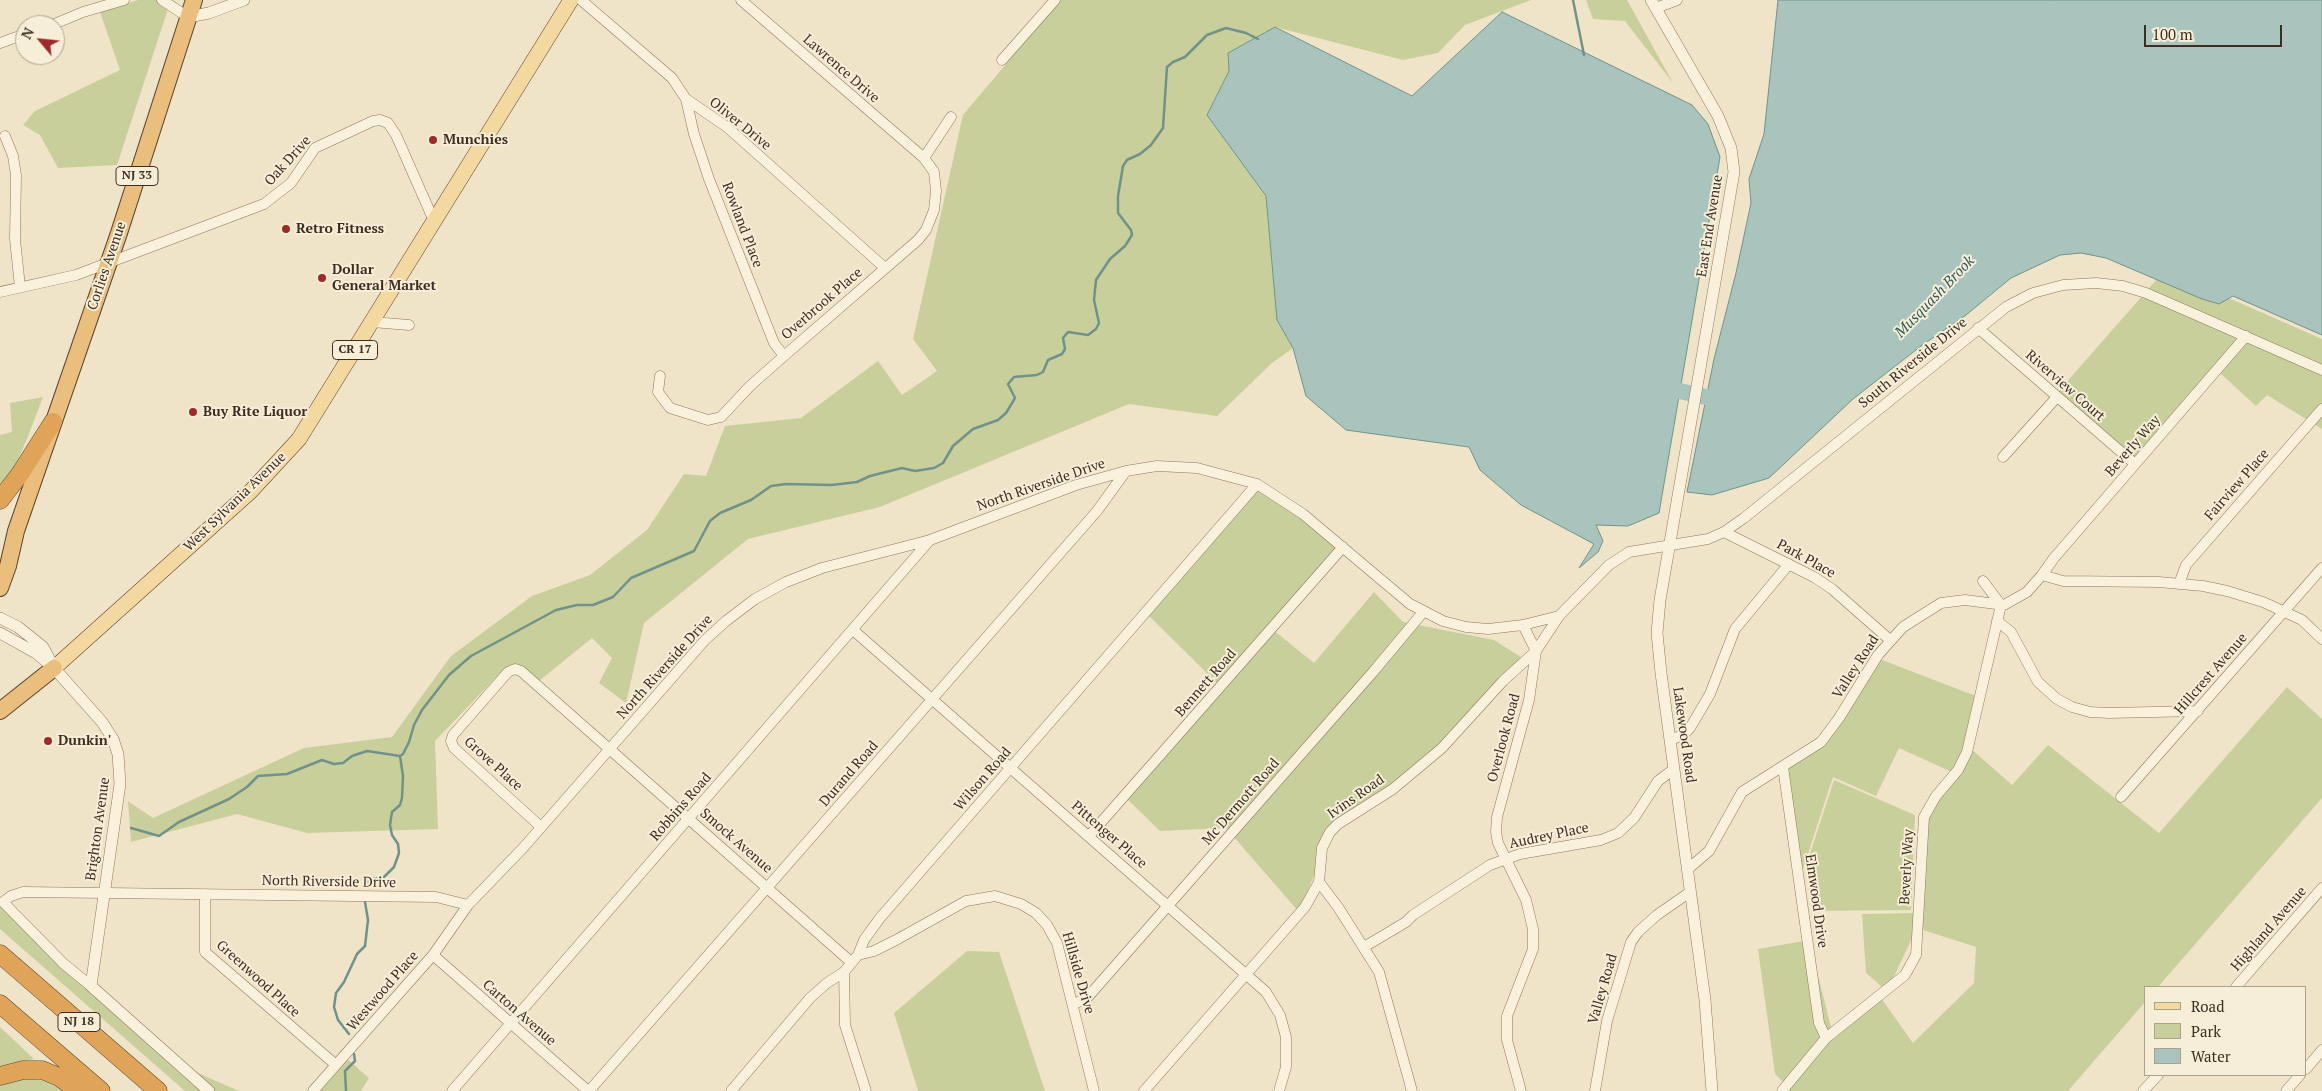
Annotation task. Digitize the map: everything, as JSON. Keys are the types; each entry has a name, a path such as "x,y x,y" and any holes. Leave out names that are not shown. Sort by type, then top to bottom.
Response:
{"highway":[{"name":"Corlies Avenue","path":"16,531 108,262 194,0"},
{"path":"0,500 20,474 53,422"},
{"name":"NJ 33","path":"0,558 16,531"},
{"name":"NJ 33","path":"0,588 8,566 16,531"},
{"path":"0,711 54,668"},
{"name":"NJ 18","path":"0,954 158,1091"},
{"name":"NJ 18","path":"0,1004 101,1091"},
{"path":"0,1076 23,1070 42,1070 59,1076 79,1091"}],"main road":[{"name":"West Sylvania Avenue","path":"54,668 250,492 285,456 308,427 571,0"}],"street":[{"path":"83,12 85,0"},
{"path":"65,20 83,12 124,0"},
{"path":"162,0 188,17 209,14 240,1"},
{"path":"224,0 240,1"},
{"name":"Oliver Drive","path":"581,0 672,78 686,99 727,127 885,268"},
{"name":"Lawrence Drive","path":"741,0 924,158"},
{"path":"1002,60 1055,0"},
{"path":"1654,4 1677,0"},
{"name":"East End Avenue","path":"1654,4 1718,116 1728,138 1734,160 1733,186 1697,385"},
{"path":"0,43 15,38"},
{"name":"Rowland Place","path":"686,99 694,134 710,179 774,343 784,356"},
{"path":"924,158 951,117"},
{"name":"Oak Drive","path":"108,262 264,204 291,183 311,152 321,144 380,120 388,124 396,135 434,221"},
{"path":"5,136 13,156 16,175 15,239 20,287"},
{"name":"Overbrook Place","path":"660,376 658,392 670,408 708,420 721,417 784,356 918,240 932,217 936,200 934,172 924,158"},
{"path":"0,292 76,275 108,262"},
{"name":"South Riverside Drive","path":"1559,616 1594,579 1620,557 1640,549 1708,539 1724,532 1752,512 1978,328 2006,307 2033,293 2063,285 2096,283 2123,286 2146,293 2322,370"},
{"path":"372,322 409,325"},
{"name":"Riverview Court","path":"1978,328 2135,464"},
{"name":"Beverly Way","path":"2042,576 2054,558 2246,336"},
{"name":"Lakewood Road","path":"1697,385 1660,600 1657,632 1705,1000 1712,1091"},
{"path":"2004,457 2057,397"},
{"name":"Fairview Place","path":"2179,584 2186,565 2322,409"},
{"name":"North Riverside Drive","path":"91,986 64,964 3,902 11,896 23,892 436,897 468,905 610,749 705,640 726,620 755,599 786,582 822,568 930,540 1076,485 1126,470 1157,466 1197,468 1257,484 1296,508 1396,593 1443,621 1466,627 1488,629 1523,625 1559,616"},
{"name":"Durand Road","path":"588,1091 768,888 1097,510 1126,470"},
{"name":"Wilson Road","path":"732,1091 810,998 827,983 844,972 880,918 1257,484"},
{"name":"Park Place","path":"1724,532 1789,564 1832,589 1890,640"},
{"name":"Robbins Road","path":"452,1091 690,819 930,540"},
{"name":"Bennett Road","path":"1089,836 1343,547"},
{"path":"1670,740 1683,735 1690,728 1710,694 1735,629 1789,564"},
{"name":"Hillcrest Avenue","path":"2121,797 2322,568"},
{"path":"1983,582 2001,605 2027,592 2042,576 2063,581 2179,584 2227,591 2263,602 2302,620 2322,639"},
{"name":"Valley Road","path":"1688,869 1709,851 1742,792 1821,742 1839,718 1878,654 1903,627 1942,603 1965,600 2001,605"},
{"name":"Beverly Way","path":"1782,1091 1826,1038 1902,978 1910,968 1916,955 1924,817 1936,796 1958,770 1967,752 2001,605"},
{"name":"Mc Dermott Road","path":"1074,1004 1087,998 1373,672 1424,611"},
{"name":"Ivins Road","path":"1144,1091 1299,914 1319,882 1322,848 1330,832 1338,824 1392,789 1424,764 1459,731 1503,681 1536,651 1559,616"},
{"name":"Brighton Avenue","path":"0,618 18,627 43,647 54,668"},
{"path":"1997,621 2011,632 2038,682 2057,699 2072,707 2090,712 2109,713 2198,710"},
{"path":"1523,625 1536,651"},
{"name":"Pittenger Place","path":"853,630 1247,974 1270,997 1284,1026 1286,1037 1286,1067 1278,1091"},
{"name":"Brighton Avenue","path":"0,633 36,653 54,668 102,722 113,739 118,754 120,784 91,986"},
{"name":"Overlook Road","path":"1520,1091 1507,1040 1507,1016 1533,949 1533,929 1526,900 1498,843 1497,817 1529,700 1536,651"},
{"name":"Smock Avenue","path":"508,672 515,669 520,671 768,888 854,959"},
{"name":"Grove Place","path":"508,672 453,735 451,741 454,748 541,826"},
{"name":"Elmwood Drive","path":"1783,767 1819,1024 1826,1038"},
{"name":"Audrey Place","path":"1364,947 1406,922 1490,864 1520,854 1601,840 1618,833 1634,818 1658,781 1674,769"},
{"path":"1319,882 1338,907 1379,972 1412,1091"},
{"name":"Highland Avenue","path":"2237,986 2322,888"},
{"name":"Valley Road","path":"1596,1091 1607,1021 1630,942 1657,915 1677,899 1690,892"},
{"name":"Greenwood Place","path":"205,894 205,952 336,1065"},
{"name":"Hillside Drive","path":"854,959 896,940 966,901 981,897 1005,898 1036,913 1048,925 1057,943 1074,1004 1094,1091"},
{"name":"Westwood Place","path":"313,1091 432,955 468,905"},
{"name":"Carton Avenue","path":"432,955 588,1091"},
{"path":"844,972 845,1025 866,1091"},
{"path":"91,986 209,1091"},
{"path":"2307,1067 2322,1050"},
{"path":"2143,1091 2157,1076"},
{"path":"2286,1091 2299,1076"}],"green space":[{"path":"138,0 171,0 117,165 58,168 40,135 23,125 35,111 120,70 100,12"},
{"path":"1060,0 1531,0 1465,25 1438,53 1403,60 1275,27 1228,53 1229,71 1207,115 1266,196 1277,320 1293,348 1272,363 1217,416 1129,404 880,507 748,539 644,623 626,703 599,683 612,658 592,638 539,681 504,669 435,741 438,829 307,833 237,814 131,842 128,801 153,818 304,748 392,737 451,656 532,596 590,575 647,530 684,474 706,476 725,426 801,418 878,361 902,395 937,371 913,339 963,115"},
{"path":"1586,0 1627,0 1673,83 1625,21 1593,19"},
{"path":"2165,270 2322,339 2322,429 2267,395 2256,406 2220,373 2139,465 2056,394"},
{"path":"43,397 10,477 0,489 0,435 12,432 10,403"},
{"path":"1260,484 1342,546 1272,629 1314,663 1374,592 1403,622 1494,640 1521,657 1428,761 1336,822 1299,912 1226,828 1160,831 1123,795 1217,683 1148,615"},
{"path":"1877,658 1981,698 1969,747 2012,785 2048,745 2159,833 2287,687 2322,719 2322,798 2159,986 2144,986 2144,1003 2068,1091 1787,1091 1789,1088 1775,1074 1758,949 1809,940 1834,1039 1881,998 1913,1043 1974,983 1976,947 1917,928 1887,991 1866,973 1862,914 1918,913 1924,815 1954,773 1899,748 1876,796 1833,777 1800,878 1783,767 1827,737"},
{"path":"1834,780 1915,815 1911,910 1812,911 1806,866"},
{"path":"0,904 182,1066 239,1091 185,1091 0,929"},
{"path":"967,951 999,952 1045,1091 918,1091 894,1013"},
{"path":"0,1027 34,1059 0,1067"},
{"path":"346,1058 369,1078 361,1091 320,1091 335,1069"},
{"path":"27,1075 66,1091 0,1091 0,1083"}],"water":[{"path":"1778,0 2322,0 2322,335 2233,296 2219,304 2202,299 2106,258 2081,253 2060,255 2011,278 1966,315 1921,346 1853,399 1769,478 1712,495 1687,492 1714,359 1736,273 1751,203 1749,179 1764,134"},
{"path":"1502,12 1692,105 1708,124 1720,157 1659,513 1628,526 1596,525 1603,541 1598,552 1579,568 1594,544 1521,505 1480,470 1469,447 1346,430 1306,396 1293,348 1277,320 1266,196 1207,115 1229,71 1228,53 1275,27 1412,96"}],"waterway":[{"path":"1573,0 1584,55"},
{"name":"Musquash Brook","path":"366,886 368,880 384,877 394,867 399,853 398,844 392,835 390,825 392,812 400,805 402,798 403,776 400,756 409,742 414,725 422,710 449,675 471,656 556,610 577,605 593,605 613,597 631,578 694,551 710,521 720,513 751,500 771,486 786,484 832,485 857,482 870,476 902,468 915,471 934,468 943,463 953,446 973,429 998,420 1006,413 1015,398 1008,384 1014,377 1037,375 1043,372 1048,360 1062,354 1065,349 1063,338 1068,332 1088,335 1096,329 1099,323 1094,300 1096,280 1110,259 1125,246 1132,235 1131,230 1118,213 1118,196 1123,166 1127,160 1140,154 1151,145 1163,128 1167,67 1185,57 1207,35 1226,28 1246,33 1258,39"},
{"name":"Musquash Brook","path":"1658,386 1706,397 1727,396"},
{"path":"131,828 159,836 179,822 229,799 247,787 258,776 287,774 322,760 334,764 343,763 352,756 367,751 400,756"},
{"name":"Musquash Brook","path":"349,1034 338,1020 334,1007 336,993 344,982 357,954 365,946 368,920 365,902"},
{"name":"Musquash Brook","path":"346,1091 345,1071 355,1061 354,1054"}],"place":[{"name":"Munchies","path":"433,140"},
{"name":"Retro Fitness","path":"286,229"},
{"name":"Dollar General Market","path":"322,278"},
{"name":"Buy Rite Liquor","path":"193,412"},
{"name":"Dunkin'","path":"48,741"}]}
